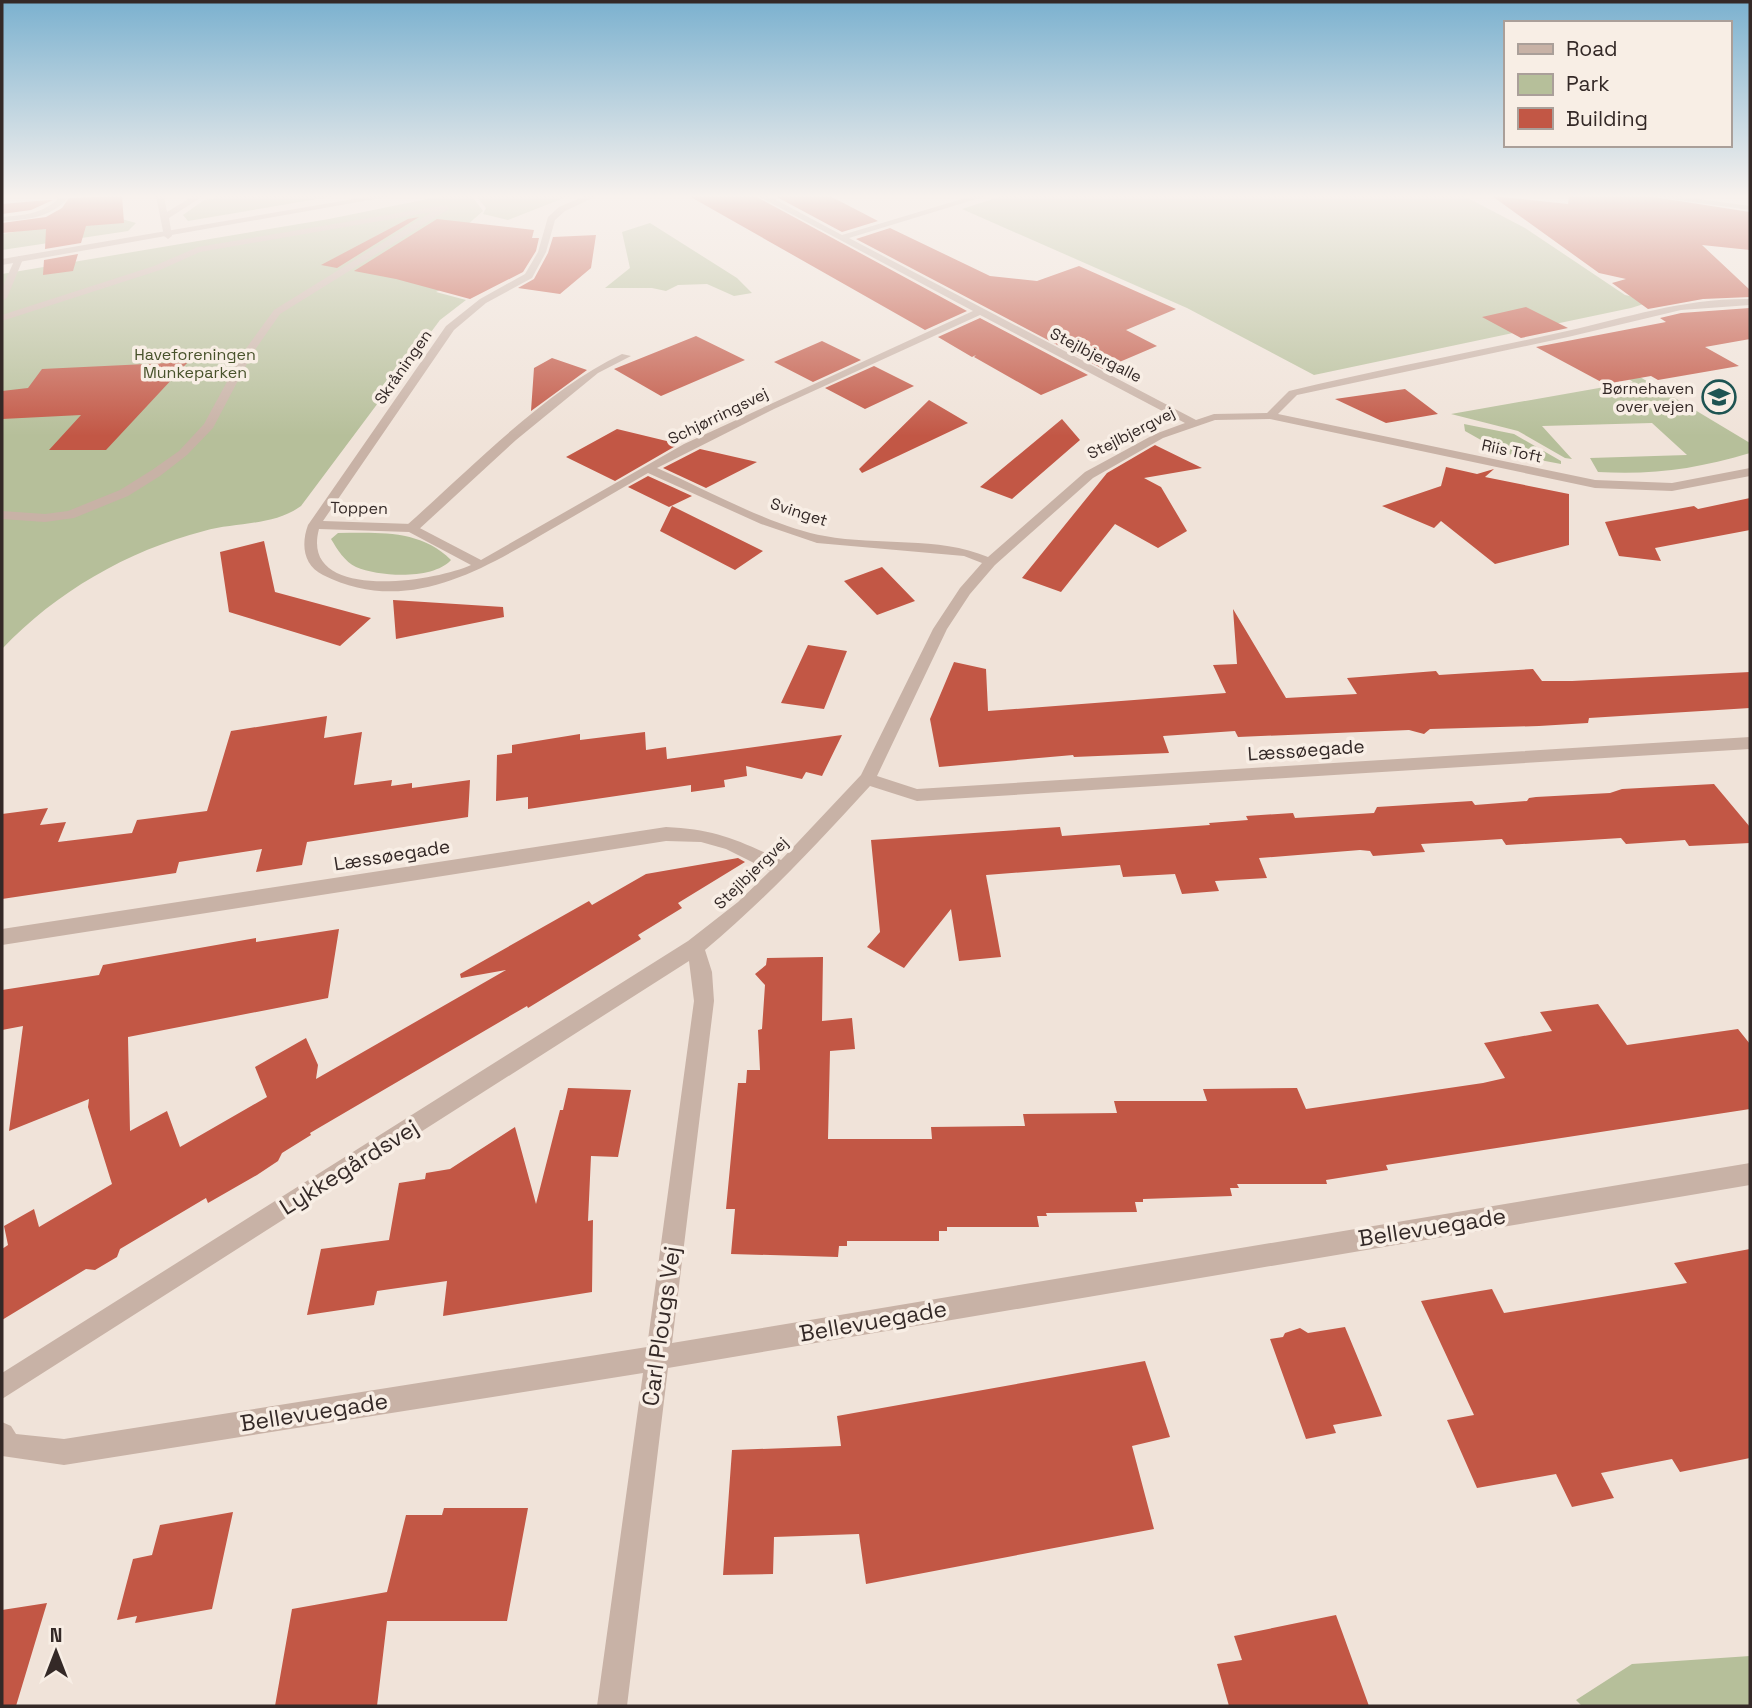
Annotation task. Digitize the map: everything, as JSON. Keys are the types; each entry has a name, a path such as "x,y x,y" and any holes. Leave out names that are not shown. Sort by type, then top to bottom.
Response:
{"street":[{"path":"2,298 6,276"},
{"path":"2,318 134,276"},
{"path":"2,515 45,518 70,515 124,493 156,473 183,453 209,426 247,354 277,312 335,276"},
{"name":"Skråningen","path":"314,525 450,328 483,301 529,276"},
{"name":"Stejlbjergalle","path":"910,276 1192,422"},
{"path":"1270,416 1293,393 1572,333 1689,304 1750,302"},
{"name":"Schjørringsvej","path":"481,565 648,468 978,312"},
{"path":"412,528 512,438 594,371 626,356"},
{"name":"Stejlbjergvej","path":"695,947 744,907 783,869 867,779 940,629 965,591 990,562 1088,475 1158,436 1192,422 1240,415 1270,416"},
{"name":"Riis Toft","path":"1270,416 1595,484 1672,488 1750,472"},
{"name":"Svinget","path":"648,468 766,521 822,540 966,552 990,562"},
{"name":"Toppen","path":"314,525 412,528 481,565 449,578 420,584 391,586 344,579 322,569 309,549 309,535 314,525"},
{"name":"Læssøegade","path":"867,779 917,794 1750,743"},
{"name":"Læssøegade","path":"2,937 666,834 701,835 731,844 783,869"},
{"name":"Carl Plougs Vej","path":"612,1706 704,1001 702,972 695,947"},
{"name":"Lykkegårdsvej","path":"2,1387 695,947"},
{"name":"Bellevuegade","path":"2,1435 8,1446 64,1452 657,1358 1750,1174"}],"green space":[{"name":"Haveforeningen Munkeparken","path":"2,276 468,276 436,292 466,300 440,320 301,506 279,517 216,528 175,539 120,562 69,592 23,628 2,649"},
{"path":"620,276 733,276 752,293 734,296 707,284 678,285 666,291 652,288 605,288"},
{"path":"1114,276 1596,276 1625,295 1653,301 1631,308 1314,375 1187,308"},
{"path":"1620,365 1750,443 1750,453 1675,470 1598,472 1590,458 1687,455 1652,423 1542,426 1572,459 1565,458 1518,431 1451,414 1633,382 1613,367"},
{"path":"1464,424 1514,434 1561,461 1561,464 1493,451 1488,444 1465,431"},
{"path":"338,533 383,533 412,538 439,550 451,560 432,571 419,574 378,573 356,567 345,559 331,539"},
{"path":"1750,1656 1750,1706 1582,1706 1576,1700 1632,1664"}],"building":[{"path":"379,276 516,276 470,299"},
{"path":"536,276 582,276 560,294 518,288"},
{"path":"829,276 902,276 967,311 925,330"},
{"path":"926,276 989,276 1037,281 1052,276 1101,276 1176,309 1126,330 1157,346 1103,369"},
{"path":"1611,276 1735,276 1750,290 1750,297 1703,299 1648,309 1612,283 1626,279"},
{"path":"1526,307 1568,328 1521,338 1482,317"},
{"path":"1750,308 1750,339 1705,347 1739,366 1658,380 1651,376 1605,384 1536,347 1666,322 1660,318 1681,313"},
{"path":"980,318 1088,375 1041,395 974,357 976,355 972,357 938,337"},
{"path":"696,336 745,360 661,396 614,369"},
{"path":"822,341 861,360 813,382 774,362"},
{"path":"552,358 587,370 531,411 534,368"},
{"path":"188,362 106,450 49,450 81,415 2,419 2,391 28,388 42,369"},
{"path":"874,366 914,386 865,409 825,388"},
{"path":"1405,389 1438,414 1386,423 1335,399"},
{"path":"929,400 968,423 862,473 859,469"},
{"path":"1062,419 1080,440 1012,499 980,487"},
{"path":"617,429 679,444 615,481 566,457"},
{"path":"1155,445 1202,468 1144,478 1161,487 1187,531 1158,548 1115,524 1061,592 1022,578 1107,473"},
{"path":"700,449 757,462 706,488 663,468"},
{"path":"1446,467 1477,474 1494,469 1485,477 1569,494 1569,545 1495,564 1441,521 1434,528 1382,506 1441,486"},
{"path":"648,476 692,496 669,507 628,487"},
{"path":"1750,498 1750,530 1655,548 1661,561 1619,556 1605,522 1694,506 1698,509"},
{"path":"672,506 763,551 735,570 660,531"},
{"path":"264,541 275,592 371,618 340,646 229,612 220,552"},
{"path":"882,567 915,601 877,615 844,581"},
{"path":"393,600 503,607 504,617 396,639"},
{"path":"1233,609 1286,698 1357,694 1347,678 1436,671 1439,675 1533,669 1542,681 1750,672 1750,708 1589,718 1588,723 1430,729 1424,734 1409,730 1238,737 1235,731 1163,736 1169,753 1073,755 939,767 930,719 954,662 986,669 988,711 1226,693 1213,665 1237,664"},
{"path":"808,645 847,651 824,709 781,703"},
{"path":"327,716 324,738 362,732 354,785 392,780 391,786 412,783 412,788 470,780 468,817 307,842 302,865 256,872 262,849 179,862 176,873 2,899 2,814 48,808 40,825 66,822 58,842 132,833 137,820 207,811 231,731"},
{"path":"645,732 646,750 666,747 667,759 842,735 822,776 806,772 802,779 746,766 747,776 724,780 725,787 691,792 691,785 528,809 528,797 496,801 497,755 512,753 512,745 580,734 580,740"},
{"path":"1714,784 1750,827 1750,843 1689,846 1685,840 1626,844 1621,838 1506,845 1502,839 1421,844 1425,852 1373,856 1370,851 1360,850 1259,858 1267,878 1215,881 1219,891 1182,894 1175,874 1123,877 1120,865 986,875 1001,957 959,961 951,909 904,968 867,947 880,932 871,840 1060,827 1062,836 1210,825 1209,823 1248,820 1246,816 1293,813 1295,818 1374,813 1377,807 1472,801 1475,805 1527,801 1536,797 1610,793 1622,789"},
{"path":"738,858 745,862 678,903 682,908 638,935 641,939 528,1008 527,1006 310,1133 311,1135 282,1153 278,1161 257,1175 208,1203 206,1198 120,1249 117,1257 95,1270 86,1269 2,1320 2,1249 8,1245 4,1226 34,1209 39,1227 112,1184 88,1107 89,1099 9,1131 23,1026 2,1030 2,990 99,975 103,965 256,938 256,942 339,929 328,998 128,1037 130,1131 167,1111 180,1147 267,1097 255,1067 306,1038 318,1065 316,1079 506,970 461,978 460,974 589,901 592,905 646,874"},
{"path":"823,957 822,1021 852,1018 855,1049 830,1051 828,1139 932,1139 931,1127 1025,1126 1023,1114 1117,1113 1114,1101 1207,1101 1203,1089 1297,1088 1306,1109 1483,1083 1505,1078 1484,1043 1552,1031 1540,1012 1598,1004 1627,1045 1738,1029 1750,1044 1750,1109 1386,1165 1388,1170 1326,1180 1327,1184 1237,1184 1239,1188 1230,1188 1232,1196 1143,1199 1143,1202 1135,1202 1137,1212 1046,1213 1047,1216 1037,1216 1039,1227 947,1227 947,1231 939,1231 939,1241 847,1241 847,1246 839,1246 838,1257 731,1254 735,1209 726,1209 738,1083 746,1083 747,1070 760,1070 758,1030 762,1029 765,985 755,974 766,965 767,958"},
{"path":"568,1088 631,1090 618,1157 591,1156 588,1221 593,1220 592,1292 443,1316 447,1281 377,1291 374,1305 307,1315 321,1249 389,1240 399,1183 425,1179 426,1173 450,1169 515,1127 536,1204"},
{"path":"1750,1249 1750,1458 1680,1472 1672,1459 1601,1473 1614,1498 1572,1507 1556,1474 1477,1488 1447,1420 1474,1415 1421,1301 1492,1289 1504,1313 1687,1283 1674,1263"},
{"path":"1345,1327 1382,1416 1333,1425 1336,1433 1306,1439 1270,1339 1283,1337 1285,1333 1300,1328 1308,1333"},
{"path":"1145,1361 1170,1437 1132,1446 1154,1529 866,1584 859,1534 774,1537 773,1574 723,1575 732,1450 841,1446 837,1416"},
{"path":"444,1508 528,1508 507,1621 387,1621 377,1706 275,1706 292,1609 387,1592 406,1515 442,1515"},
{"path":"233,1512 212,1609 135,1623 137,1616 117,1620 133,1559 152,1555 160,1525"},
{"path":"47,1603 16,1706 2,1706 2,1610"},
{"path":"1336,1615 1369,1706 1229,1706 1217,1664 1242,1660 1234,1636"}],"place":[{"name":"Børnehaven over vejen","path":"1719,397"}]}
